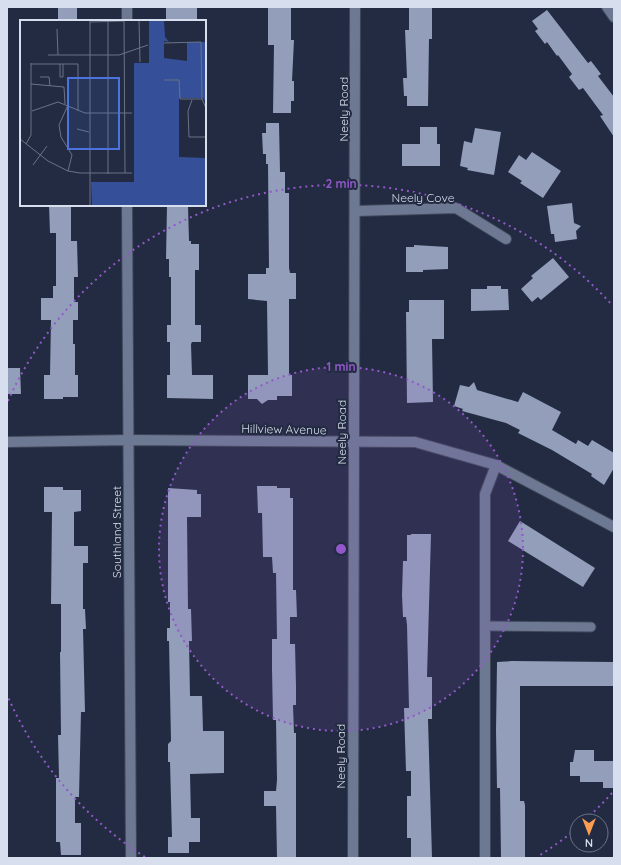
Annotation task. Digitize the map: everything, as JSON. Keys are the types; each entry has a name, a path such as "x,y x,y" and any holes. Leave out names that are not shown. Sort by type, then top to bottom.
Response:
{"street":[{"path":"126,7 127,20"},
{"name":"Neely Road","path":"353,858 356,211 355,7"},
{"path":"607,7 614,17"},
{"name":"Southland Street","path":"127,206 131,858"},
{"name":"Neely Cove","path":"356,211 456,208 506,239"},
{"name":"Hillview Avenue","path":"7,442 128,440 354,443 416,442 496,465 614,527"},
{"path":"485,858 485,494 496,465"}],"lane":[{"path":"485,626 591,627"}],"building":[{"path":"58,7 77,7 77,20 58,20"},
{"path":"166,7 197,7 197,20 166,20"},
{"path":"268,7 291,7 291,40 294,40 292,81 294,81 294,101 291,101 291,113 273,113 274,45 268,45"},
{"path":"409,7 432,7 432,39 429,39 428,106 407,106 407,96 404,96 403,78 407,78 405,30 409,30"},
{"path":"547,10 588,63 591,61 601,74 598,76 614,97 614,137 600,116 603,115 583,88 579,90 569,77 572,74 558,55 557,56 547,42 545,44 535,31 538,29 532,21"},
{"path":"266,123 279,123 280,172 285,172 285,193 289,193 289,268 290,273 296,273 296,299 289,299 289,375 292,375 292,396 277,396 277,400 268,400 262,404 257,399 248,399 248,375 268,375 267,301 248,299 248,274 266,274 266,268 269,268 268,164 266,164 266,154 263,154 262,133 266,133"},
{"path":"420,127 437,127 437,144 440,144 440,166 402,166 402,144 420,144"},
{"path":"475,128 501,132 494,175 467,170 468,168 460,166 464,141 472,143"},
{"path":"532,152 561,171 543,198 520,183 522,181 508,172 519,155 526,160"},
{"path":"572,203 574,223 581,226 576,231 577,239 555,242 554,234 551,234 547,206"},
{"path":"49,206 71,206 71,241 77,241 78,277 74,277 74,302 78,302 78,320 73,320 73,344 75,344 75,375 78,375 78,397 63,397 63,399 44,399 44,375 50,375 51,320 41,320 41,298 53,298 53,286 56,286 56,233 50,233"},
{"path":"167,206 188,206 189,241 191,241 191,244 199,244 199,270 195,270 195,325 201,325 201,342 192,342 191,344 192,375 213,375 213,399 167,398 167,375 170,375 170,342 167,342 167,325 171,325 171,277 169,277 169,259 166,259"},
{"path":"414,245 448,247 448,269 423,270 423,272 406,272 406,247 414,247"},
{"path":"553,258 569,277 541,300 538,297 532,302 521,289 533,278 531,276"},
{"path":"487,286 501,286 501,289 508,289 509,310 471,311 471,289 487,289"},
{"path":"409,300 444,300 444,339 432,339 433,402 407,403 406,312 409,312"},
{"path":"7,368 20,368 21,394 7,394"},
{"path":"474,382 477,390 518,402 523,392 561,412 552,430 576,444 578,440 588,446 592,440 614,453 614,468 604,485 591,476 592,474 552,450 518,433 520,430 506,423 462,411 463,409 454,406 460,385 469,387"},
{"path":"257,486 277,486 277,488 290,488 290,498 293,498 293,590 296,590 297,617 290,617 290,644 295,644 296,705 293,705 294,733 296,733 296,858 277,858 276,806 264,806 264,791 276,791 277,780 276,720 273,720 272,669 272,639 277,639 276,573 273,573 272,557 263,557 262,513 258,513"},
{"path":"44,487 63,487 63,490 81,490 81,511 74,512 74,546 88,546 88,563 83,563 83,609 85,609 86,629 83,629 85,712 81,712 79,797 75,797 75,823 81,823 81,855 61,855 60,842 56,842 56,778 59,778 58,735 61,735 61,604 51,604 52,512 44,512"},
{"path":"168,488 197,490 197,494 201,494 201,517 187,517 188,609 191,609 192,641 189,641 190,696 202,696 203,731 224,731 224,773 190,774 191,818 200,818 200,842 189,842 189,853 168,853 168,837 172,837 170,762 168,762 168,744 171,741 169,641 167,641 167,628 170,628 170,602 168,602"},
{"path":"520,521 595,568 583,587 508,541"},
{"path":"431,534 427,677 432,677 432,719 428,719 432,858 411,858 411,838 407,838 407,796 411,796 411,771 406,771 404,708 409,708 407,625 406,617 403,617 402,595 403,561 407,561 407,535"},
{"path":"497,662 614,662 614,686 520,686 520,801 524,801 525,805 525,858 501,858 500,788 497,788"},
{"path":"575,750 594,750 594,761 614,761 614,788 603,788 603,782 580,782 580,776 570,776 570,762 573,762"}]}
